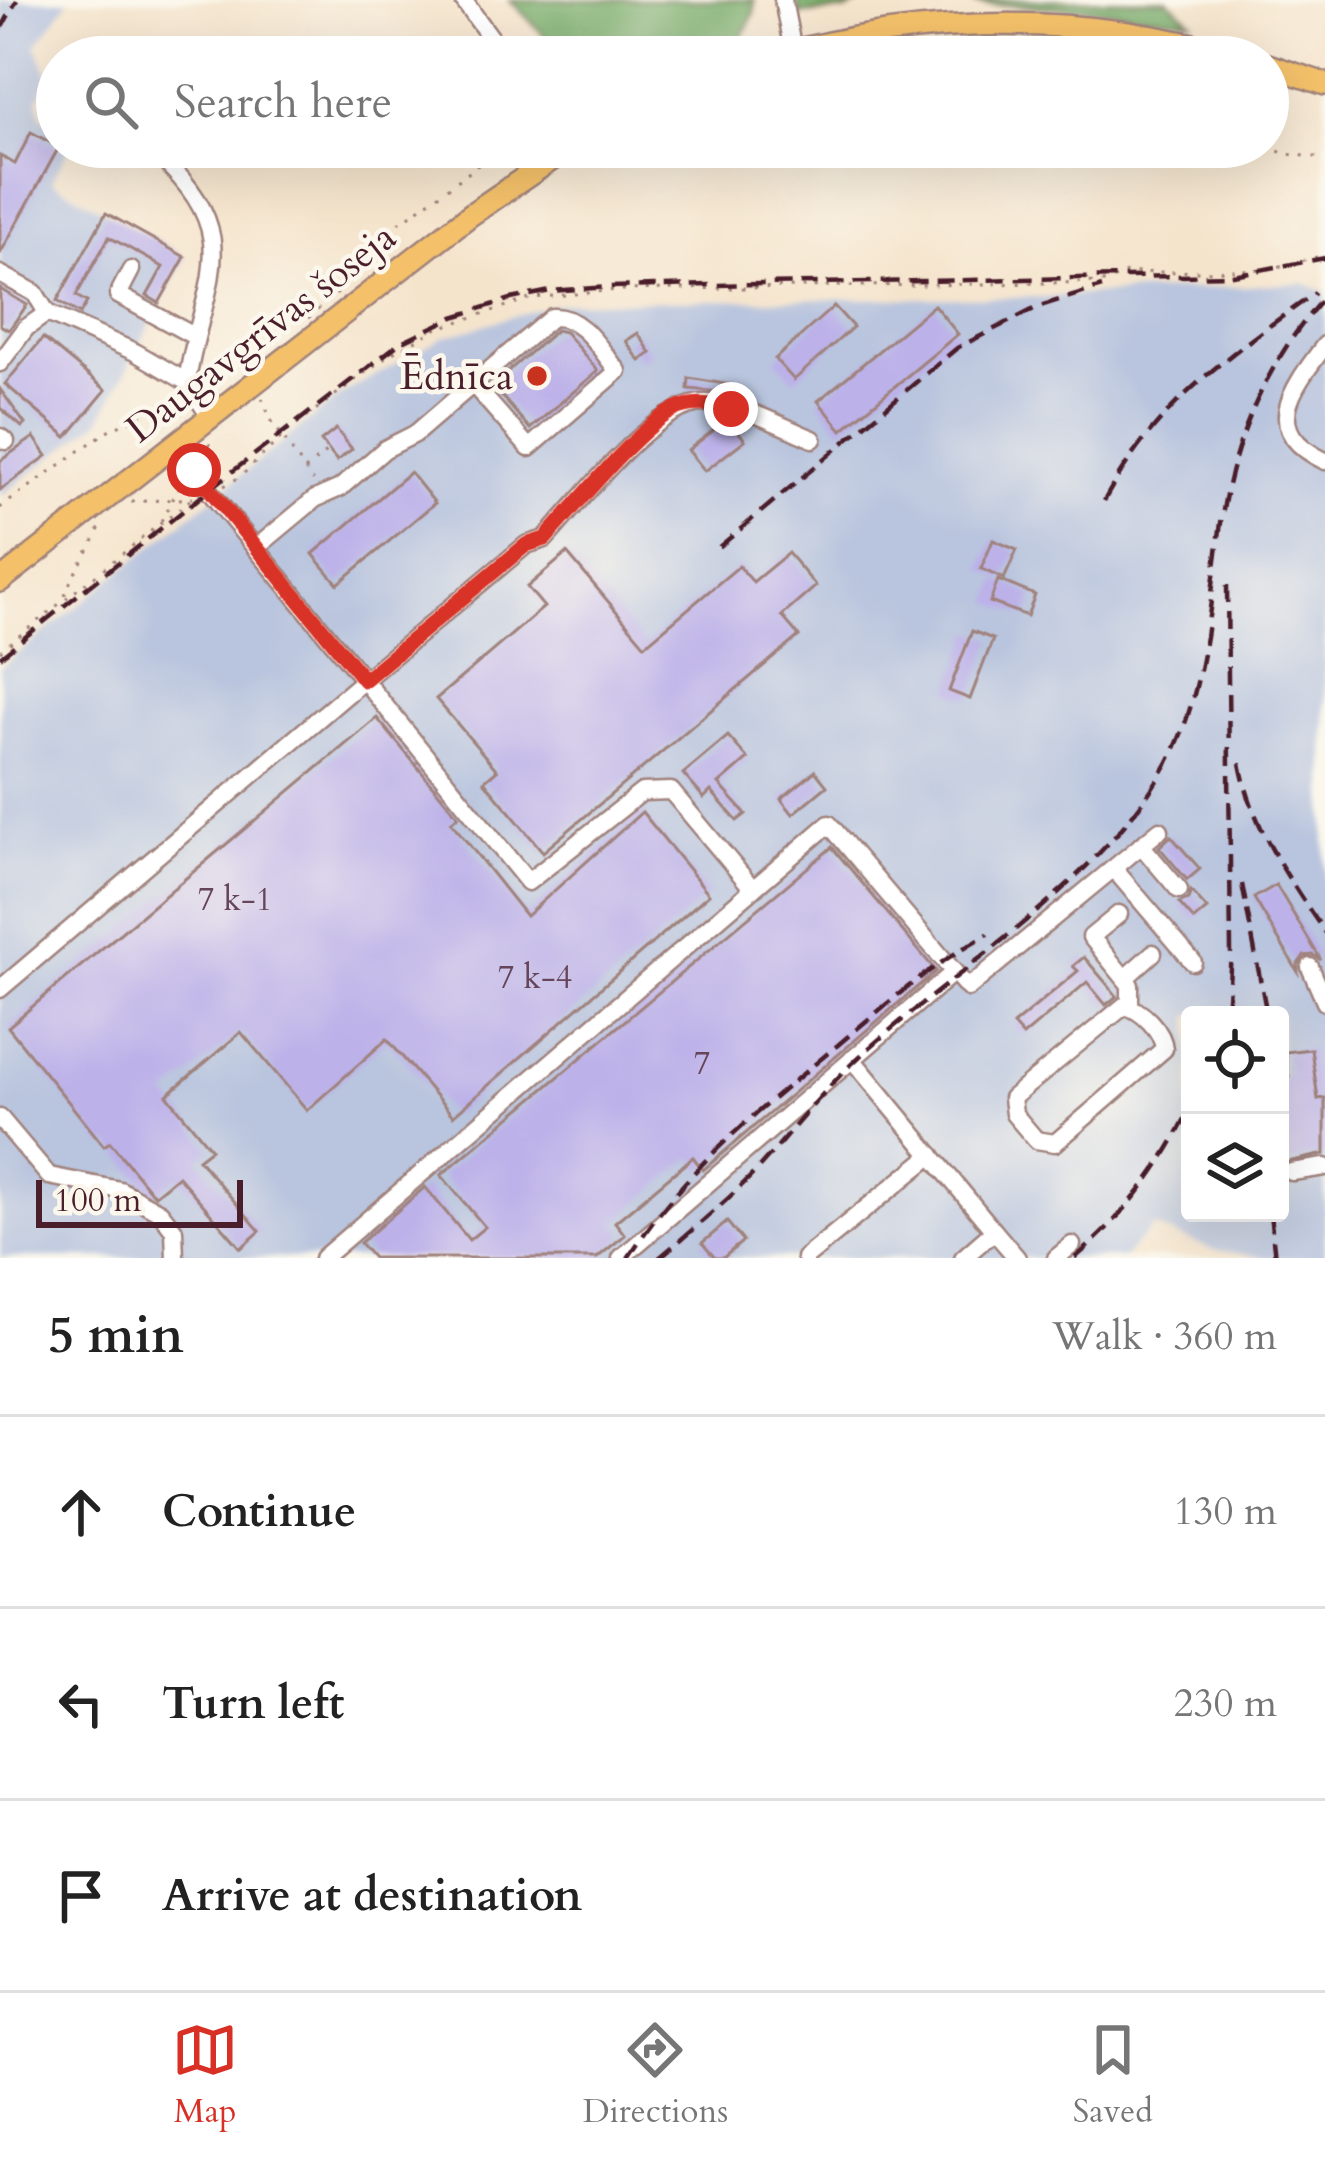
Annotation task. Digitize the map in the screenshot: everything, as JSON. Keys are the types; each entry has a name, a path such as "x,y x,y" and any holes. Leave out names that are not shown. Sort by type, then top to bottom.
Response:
{"main road":[{"path":"867,36 1020,24 1143,36"},
{"path":"1289,72 1325,84"},
{"name":"Daugavgrīvas šoseja","path":"0,581 173,447 213,425 482,206 539,168"}],"street":[{"path":"463,0 490,36"},
{"path":"782,36 783,0"},
{"path":"171,168 183,179 214,234 216,260 194,336 189,386"},
{"path":"131,270 118,295 194,336"},
{"path":"0,274 35,293 47,313 115,342 189,386 213,425"},
{"path":"0,362 26,328 47,313"},
{"path":"256,548 385,449 416,434 473,383 552,317 565,316 578,324 618,371 529,448 473,383"},
{"path":"1325,345 1285,414 1286,426 1301,450 1325,461"},
{"path":"0,988 526,545 545,539 653,424 677,408 706,403 813,439"},
{"path":"173,447 528,881 642,792 671,791 753,889"},
{"path":"323,1258 830,824 968,988 1160,830"},
{"path":"1142,845 1179,890"},
{"path":"1114,868 1193,962"},
{"path":"1118,914 1091,938 1125,977 1132,992 1130,1006"},
{"path":"1125,977 1153,953"},
{"path":"1310,967 1325,1001"},
{"path":"621,1258 954,972"},
{"path":"997,1112 1012,1098 1120,1008 1130,1006 1140,1012 1164,1040 1164,1049 1055,1143 1036,1141 1014,1114 1012,1098"},
{"path":"852,1059 1017,1258"},
{"path":"0,1118 49,1176 120,1190 160,1213 174,1230 175,1258"},
{"path":"805,1258 932,1155"},
{"path":"1292,1172 1325,1167"},
{"path":"963,1258 994,1231"},
{"path":"1056,1258 1072,1245"}],"path":[{"path":"1289,154 1325,158"},
{"path":"302,326 340,291 395,226 475,168"},
{"path":"0,651 191,498 241,478 282,437 371,367 420,338 502,307 553,295 1108,282 1126,273 1269,269 1325,255"},
{"path":"0,508 110,429 170,406 189,386"},
{"path":"252,404 262,397"},
{"path":"272,420 310,478"},
{"path":"160,523 184,478 194,470 213,425"},
{"path":"304,470 326,452"},
{"path":"130,502 191,498"},
{"path":"64,599 102,523"}],"shaded area":[{"path":"0,0 69,0 43,36 36,36 36,168 58,168 51,181 185,257 100,421 0,496"},
{"path":"1304,283 1325,292 1325,1258 1266,1258 1211,1249 1153,1226 1123,1258 0,1258 0,668 341,395 443,337 572,302 1047,297"}],"green space":[{"path":"510,0 754,0 754,14 743,36 542,33"},
{"path":"797,0 867,0 846,11 799,14"},
{"path":"969,0 1168,0 1192,21 1089,9 975,4"}],"building":[{"path":"31,132 36,135 36,168 47,168 0,254 0,156 15,164"},
{"path":"106,213 185,257 159,303 147,296 163,267 109,237 76,296 87,302 80,314 57,301"},
{"path":"0,289 27,305 9,330 0,325"},
{"path":"934,305 958,334 842,430 818,401"},
{"path":"834,306 853,327 794,380 775,359"},
{"path":"556,330 565,332 598,371 530,429 492,385"},
{"path":"638,333 651,353 640,361 626,341"},
{"path":"43,338 106,390 67,437 5,384"},
{"path":"689,378 731,385 729,393 688,389"},
{"path":"0,389 25,424 22,427 0,408"},
{"path":"728,419 745,440 705,471 688,450"},
{"path":"336,429 352,449 337,461 321,441"},
{"path":"34,437 47,456 0,490 0,461"},
{"path":"410,472 435,503 338,584 313,554"},
{"path":"993,540 1017,550 1004,579 981,569"},
{"path":"567,553 645,645 739,566 753,582 788,553 816,586 782,616 799,636 543,852 484,781 497,770 436,699 544,607 527,587"},
{"path":"998,580 1035,595 1027,616 990,602"},
{"path":"972,631 993,639 970,699 949,691"},
{"path":"377,718 458,816 451,822 526,916 642,812 709,894 453,1116 387,1039 307,1110 241,1032 167,1095 211,1149 198,1159 260,1231 241,1248 178,1176 155,1195 151,1192 110,1142 104,1146 8,1027"},
{"path":"728,736 748,759 719,784 746,814 737,821 711,791 704,798 683,774"},
{"path":"815,771 827,786 793,814 781,799"},
{"path":"1171,836 1200,869 1187,880 1159,847"},
{"path":"832,847 936,971 703,1170 693,1157 615,1222 625,1235 597,1258 373,1258 360,1243 425,1187 469,1240 485,1227 441,1175"},
{"path":"1276,885 1321,960 1304,956 1298,972 1254,898"},
{"path":"1191,891 1207,909 1194,920 1179,903"},
{"path":"1084,957 1117,996 1106,1005 1087,982 1023,1036 1013,1025 1078,971 1073,966"},
{"path":"1311,1049 1318,1099 1325,1098 1325,1154 1289,1162 1289,1077 1289,1052"},
{"path":"727,1222 743,1241 723,1258 715,1258 702,1243"}],"railway":[{"path":"0,31 17,0"},
{"path":"0,657 401,342 454,317 511,299 609,287 1233,275 1325,258"},
{"path":"719,547 957,348 1040,306 1102,287"},
{"path":"1104,501 1124,467 1171,409 1224,360 1315,293"},
{"path":"659,1258 743,1184 858,1058 1075,877 1148,794 1175,748 1195,692 1222,516 1246,427 1272,371 1325,296"},
{"path":"1227,585 1228,1006"},
{"path":"1240,763 1263,831 1325,933"},
{"path":"1242,884 1265,1006"},
{"path":"628,1258 697,1169 747,1121 908,987 988,934"},
{"path":"1075,1258 1141,1189 1187,1114"},
{"path":"1271,1222 1275,1258"}],"place":[{"name":"Ēdnīca","path":"537,376"}],"route":[{"path":"194,470 364,680 526,545 545,539 653,424 677,408 706,403 731,409"}]}
